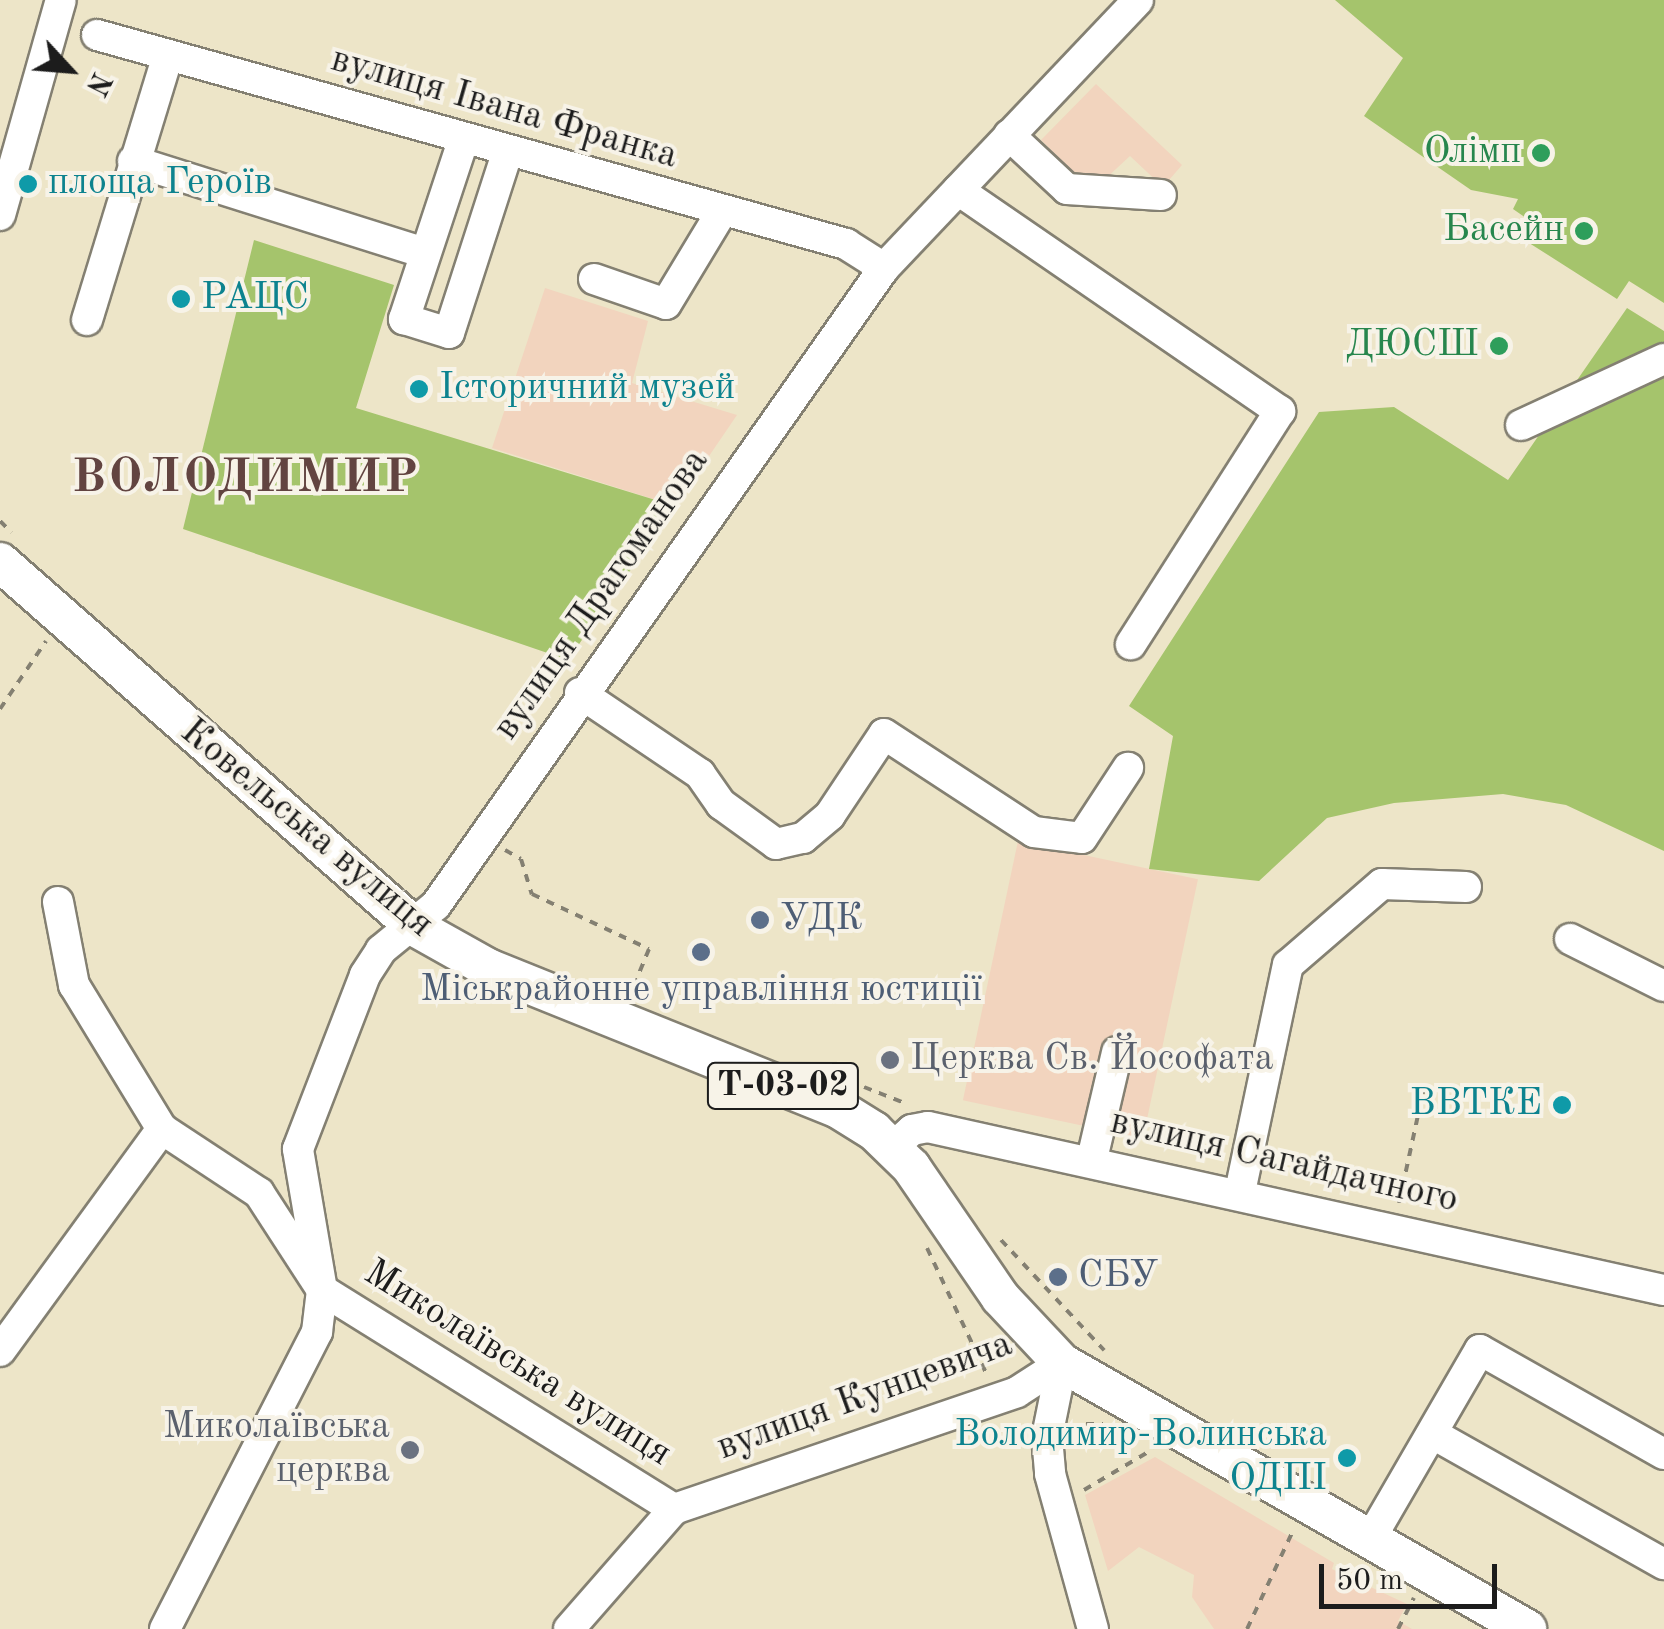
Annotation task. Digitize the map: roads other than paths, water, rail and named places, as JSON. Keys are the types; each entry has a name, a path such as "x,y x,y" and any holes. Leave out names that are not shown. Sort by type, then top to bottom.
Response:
{"main road":[{"name":"Ковельська вулиця","path":"0,562 416,927 488,968 836,1108 892,1148 1000,1296 1062,1363 1372,1536 1527,1629"}],"street":[{"path":"0,215 61,0"},
{"name":"вулиця Драгоманова","path":"298,1149 365,975 381,950 416,927 884,268 1138,0"},
{"name":"вулиця Івана Франка","path":"98,36 508,154 846,244 884,268"},
{"path":"87,320 168,55"},
{"path":"1009,135 1067,190 1161,195"},
{"path":"462,141 404,319 449,333 508,154"},
{"path":"133,161 425,253"},
{"path":"958,190 1280,411 1131,644"},
{"path":"594,279 666,304 722,211"},
{"path":"1521,425 1664,359"},
{"path":"580,693 700,774 721,804 776,844 802,838 830,814 884,734 1034,832 1082,838 1128,768"},
{"path":"1240,1192 1288,965 1382,884 1466,887"},
{"name":"Миколаївська вулиця","path":"58,902 74,985 162,1128 258,1193 322,1290 674,1509"},
{"path":"1570,939 1664,986"},
{"path":"1092,1158 1117,1052"},
{"name":"вулиця Сагайдачного","path":"892,1148 912,1130 928,1126 1092,1158 1664,1290"},
{"path":"0,1351 162,1128"},
{"path":"258,1193 298,1149"},
{"path":"165,1629 318,1332 322,1290 298,1149"},
{"path":"1372,1536 1480,1350 1664,1454"},
{"path":"1062,1363 1047,1437 1050,1474 1093,1629"},
{"name":"вулиця Кунцевича","path":"569,1629 674,1509 998,1398 1062,1363"},
{"path":"1433,1434 1664,1564"}],"place":[{"name":"Олімп","path":"1541,153"},
{"name":"площа Героїв","path":"28,184"},
{"name":"Басейн","path":"1584,231"},
{"name":"РАЦС","path":"181,299"},
{"name":"ДЮСШ","path":"1499,346"},
{"name":"Історичний музей","path":"419,389"},
{"name":"УДК","path":"760,920"},
{"name":"Міськрайонне управління юстиції","path":"701,952"},
{"name":"Церква Св. Йософата","path":"890,1060"},
{"name":"ВВТКЕ","path":"1562,1105"},
{"name":"СБУ","path":"1058,1277"},
{"name":"Миколаївська церква","path":"410,1450"},
{"name":"Володимир-Волинська ОДПІ","path":"1347,1458"}],"district":[{"name":"ВОЛОДИМИР","path":"246,479"}]}
